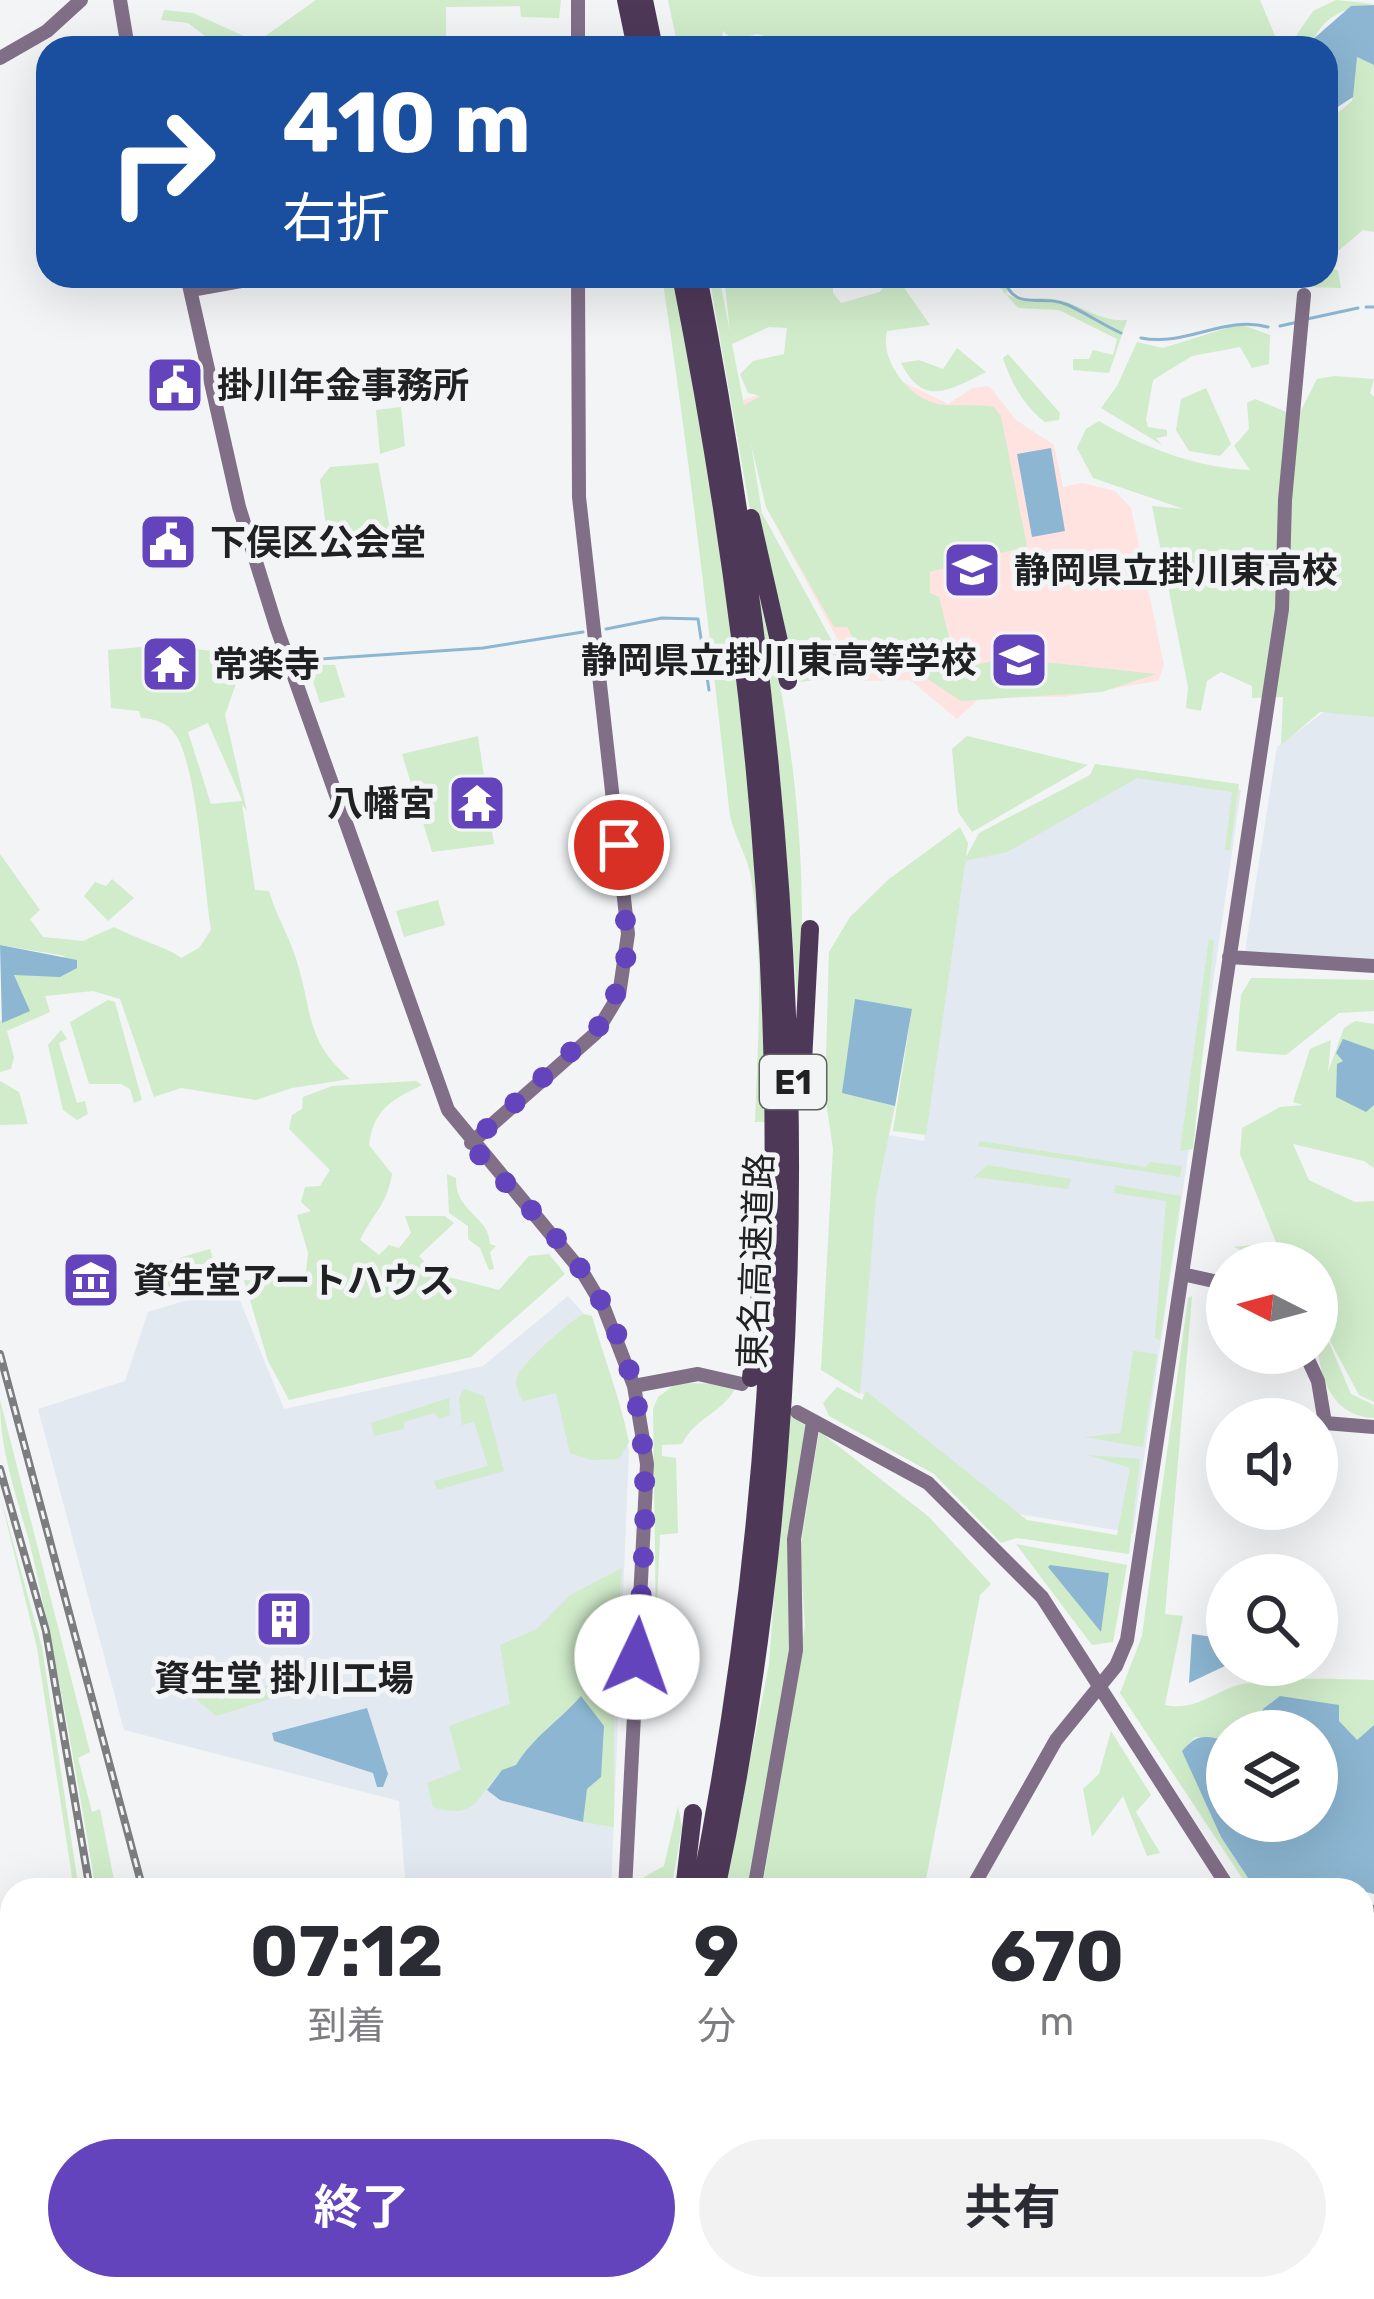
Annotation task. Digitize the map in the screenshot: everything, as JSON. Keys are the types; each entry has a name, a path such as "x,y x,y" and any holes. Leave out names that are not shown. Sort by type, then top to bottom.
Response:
{"highway":[{"path":"626,0 633,36"},
{"path":"644,0 652,36"},
{"name":"東名高速道路","path":"683,288 731,562 758,773 772,956 776,1134 774,1315 758,1516 737,1687 702,1878"},
{"name":"東名高速道路","path":"700,288 754,614 779,828 790,1002 793,1237 782,1427 762,1629 718,1878"},
{"path":"711,343 788,681"},
{"path":"793,1237 810,929"},
{"path":"746,1381 776,1134"},
{"path":"685,1878 693,1814"}],"street":[{"path":"38,36 85,0"},
{"path":"578,0 578,36"},
{"path":"116,1 123,36"},
{"path":"0,58 36,37"},
{"path":"190,288 239,507 276,626 434,1074 470,1144 584,1273 604,1308 634,1386 646,1464 626,1878"},
{"path":"470,1144 596,1033 609,1017 626,967 623,886 579,496 578,288"},
{"path":"978,1878 1056,1740 1102,1685 1127,1640 1282,609 1304,295"},
{"path":"1228,957 1374,966"},
{"path":"1182,1274 1206,1279"},
{"path":"634,1386 698,1374 746,1381"},
{"path":"1315,1374 1325,1423 1374,1427"},
{"path":"797,1412 928,1483 1042,1597 1223,1878"},
{"path":"756,1878 796,1650 794,1539 814,1422"}],"shaded area":[{"name":"静岡県立掛川東高校","path":"893,377 948,404 973,388 989,386 1016,420 1054,445 1063,487 1082,483 1115,491 1131,508 1164,665 1158,681 1063,697 982,696 957,719 910,680 860,681 766,507 742,400 793,384 824,397"},
{"path":"1324,712 1374,716 1374,961 1245,952 1277,747"},
{"path":"1131,774 1241,790 1133,1533 1019,1514 854,1387 859,1130 924,1141 964,857"},
{"name":"資生堂 掛川工場","path":"234,1286 284,1409 483,1366 568,1296 584,1314 610,1379 629,1450 611,1878 405,1878 399,1801 124,1730 38,1409 125,1381 148,1312"}],"green space":[{"path":"316,0 561,0 559,18 521,17 520,6 446,7 446,36 265,36"},
{"path":"668,0 1260,0 1275,36 729,36 723,31 722,36 676,36"},
{"path":"1336,0 1374,4 1334,16 1316,36 1296,36 1313,11"},
{"path":"164,10 193,13 244,36 205,36 188,23 161,20"},
{"path":"1356,57 1374,65 1374,232 1363,230 1338,251 1338,111 1352,101"},
{"path":"664,288 675,288 688,351 737,655 760,884 768,1122 755,1122 759,1000 755,907 749,868 729,808"},
{"name":"静岡県立掛川東高校","path":"711,288 721,288 730,332 725,288 833,288 841,303 883,288 904,288 930,325 887,331 893,366 920,397 946,405 994,407 1001,416 1027,546 930,572 930,593 939,597 957,669 1007,658 1156,674 1102,692 961,701 897,659 863,656 847,627 834,627 766,507 751,444 762,513 851,676 800,682 750,510","holes":["769,327 787,328 784,354 753,361 740,374 748,393 761,396 744,405 732,344"]},
{"path":"1000,288 1007,288 1006,294 1012,297 1062,301 1107,318 1127,320 1109,373 1073,370 1073,359 1089,359 1093,350 1113,355 1117,339 1059,310 1018,308"},
{"path":"1240,324 1270,335 1269,364 1252,368 1240,347 1192,356 1153,380 1146,420 1148,427 1167,430 1167,436 1156,438 1162,445 1101,408 1137,342 1163,348"},
{"path":"957,348 986,372 950,389 929,391 919,386 901,363 919,360 943,369"},
{"path":"1008,354 1060,413 1059,420 1045,422 1025,401 1006,367 1003,358"},
{"path":"1317,379 1374,379 1370,393 1374,397 1374,717 1320,712 1281,745 1283,697 1252,698 1252,686 1221,672 1207,681 1201,711 1186,708 1188,687 1152,506 1184,509 1093,478 1077,448 1086,429 1099,421 1172,455 1250,470 1234,446 1249,429 1247,403 1255,399 1291,414 1290,432"},
{"path":"1206,388 1231,444 1220,456 1189,451 1176,430 1181,399"},
{"path":"401,407 405,446 380,454 376,410"},
{"path":"378,463 390,529 327,534 320,480 330,467"},
{"path":"763,599 796,802 802,904 798,1007 779,766 758,603"},
{"path":"163,645 246,655 225,715 247,811 242,804 255,890 269,891 294,953 318,1038 350,1079 292,1088 256,1100 181,1088 154,1097 120,999 93,991 45,996 50,1012 7,1031 14,1057 11,1069 0,1072 0,1022 20,996 13,974 66,956 0,945 0,854 40,910 30,919 43,937 83,941 114,927 181,958 199,948 211,930 183,749 164,724 141,718 139,711 111,708 108,650","holes":["208,723 242,801 211,804 188,732"]},
{"path":"308,665 335,665 345,697 320,703"},
{"path":"478,736 494,844 432,852 402,754"},
{"path":"967,736 1088,765 972,832 958,812 952,749"},
{"path":"1095,764 1239,784 1230,850 1225,850 1232,792 1137,778 1007,852 964,861 979,833 1090,775"},
{"path":"960,827 968,843 926,1135 893,1131 912,1009 842,1093 895,1106 876,1197 860,1394 821,1370 833,1149 825,1095 829,952 850,917 889,879"},
{"path":"112,879 134,898 108,921 84,896 95,882 106,886"},
{"path":"438,900 445,925 404,937 396,911"},
{"path":"1209,939 1214,941 1193,1149 1180,1151"},
{"path":"1251,978 1374,980 1374,1011 1339,1013 1286,1055 1236,1051 1241,995"},
{"path":"108,1000 115,1002 142,1100 134,1103 130,1089 121,1084 89,1084 70,1022"},
{"path":"1355,1021 1374,1024 1374,1168 1364,1161 1293,1144 1309,1180 1355,1202 1374,1201 1374,1402 1359,1395 1338,1356 1338,1242 1276,1242 1240,1154 1242,1128 1280,1107 1303,1105 1293,1102 1310,1049 1331,1040 1328,1072 1344,1028"},
{"path":"61,1030 67,1039 59,1043 77,1103 85,1101 88,1114 77,1120 63,1110 48,1045"},
{"path":"0,1081 19,1092 28,1124 0,1125"},
{"path":"416,1081 422,1085 392,1102 375,1123 369,1145 392,1174 383,1202 360,1240 379,1255 389,1245 399,1248 411,1233 405,1216 445,1216 454,1223 419,1256 437,1274 499,1290 529,1256 549,1254 565,1274 471,1357 289,1400 268,1361 244,1280 305,1281 308,1253 297,1215 311,1211 301,1202 305,1187 320,1186 330,1170 289,1129 292,1115 302,1109 303,1097 332,1086"},
{"path":"980,1141 1146,1167 1150,1162 1182,1166 1180,1177 978,1146"},
{"path":"987,1165 1071,1179 1068,1189 974,1177"},
{"path":"447,1174 456,1178 461,1199 484,1226 490,1244 496,1246 490,1252 494,1269 489,1270 480,1248 468,1239 468,1226 449,1213"},
{"path":"1115,1185 1181,1196 1160,1340 1155,1338 1166,1201 1114,1193"},
{"path":"210,1249 217,1273 166,1288 159,1264"},
{"path":"1192,1296 1165,1614 1183,1616 1165,1705 1188,1705 1236,1686 1338,1686 1338,1679 1374,1680 1374,1725 1357,1740 1348,1737 1338,1710 1206,1710 1206,1738 1195,1737 1183,1750 1206,1803 1206,1823 1120,1693 1142,1636 1188,1298"},
{"path":"584,1314 592,1316 629,1442 619,1459 591,1460 570,1453 556,1393 523,1401 517,1387 519,1373 530,1359"},
{"path":"1133,1351 1157,1354 1143,1447 1084,1437 1121,1433"},
{"path":"1338,1364 1351,1394 1374,1405 1374,1418 1351,1412 1334,1398 1323,1374 1338,1374"},
{"path":"677,1383 737,1384 682,1444 662,1445 662,1456 676,1458 678,1533 660,1535 656,1623 653,1409 658,1397"},
{"path":"837,1387 862,1400 866,1391 1027,1520 1117,1535 1130,1468 1088,1455 1140,1459 1129,1554 1017,1538 1001,1543 934,1474 829,1416 823,1403"},
{"path":"464,1389 484,1396 504,1471 437,1490 434,1481 488,1466 474,1422 462,1425 459,1398"},
{"path":"449,1398 450,1415 439,1419 434,1413 404,1422 404,1429 374,1436 371,1423"},
{"path":"0,1400 90,1752 78,1758 92,1812 100,1809 114,1878 94,1878 45,1610 1,1423"},
{"path":"788,1414 806,1426 788,1539 795,1627 753,1878 727,1878 769,1664"},
{"path":"819,1431 929,1517 991,1584 980,1595 926,1878 764,1878 805,1625 800,1550"},
{"path":"0,1495 42,1647 77,1878 72,1878 37,1648"},
{"path":"1016,1544 1127,1565 1113,1642 1092,1645"},
{"path":"622,1568 614,1671 614,1827 583,1822 587,1789 601,1776 581,1697 473,1805 451,1811 433,1807 427,1783 461,1770 449,1726 510,1704 500,1645 537,1629 570,1595"},
{"path":"295,1677 299,1690 216,1716 196,1699 216,1690 220,1700"},
{"path":"1111,1731 1151,1795 1136,1812 1160,1853 1147,1856 1123,1796 1092,1837 1083,1789 1099,1774"},
{"path":"678,1806 682,1828 673,1878 644,1878 664,1866"},
{"path":"1218,1842 1224,1842 1248,1878 1242,1878"}],"water":[{"path":"1374,5 1374,65 1357,57 1353,97 1338,107 1338,36 1317,36 1351,6"},
{"path":"1051,448 1065,531 1032,537 1017,454"},
{"path":"0,945 77,960 77,968 60,977 14,975 30,1011 2,1023"},
{"path":"855,999 912,1009 895,1106 842,1093"},
{"path":"1343,1039 1374,1050 1374,1105 1366,1112 1336,1097 1337,1064 1343,1061 1336,1053"},
{"path":"1048,1567 1109,1573 1101,1632"},
{"path":"1192,1634 1206,1636 1206,1675 1189,1683"},
{"path":"581,1696 604,1726 601,1777 587,1789 583,1822 500,1800 487,1790 502,1770 516,1765"},
{"path":"1280,1696 1339,1705 1339,1721 1357,1740 1374,1725 1374,1878 1248,1878 1224,1842 1338,1842 1338,1710 1263,1710"},
{"path":"367,1708 388,1774 383,1787 377,1787 373,1773 274,1741 272,1733"},
{"path":"1206,1737 1206,1804 1182,1751"}],"waterway":[{"path":"1008,288 1021,299 1068,305 1121,333"},
{"path":"1366,307 1374,307"},
{"path":"1307,319 1358,308"},
{"path":"1280,326 1298,322"},
{"path":"1141,338 1174,338 1236,325 1268,327"},
{"path":"606,629 662,618 698,619 709,690"},
{"path":"305,660 483,648 583,632"}],"railway":[{"path":"0,1354 140,1878"},
{"path":"0,1469 46,1631 88,1878"}],"place":[{"name":"掛川年金事務所","path":"175,385"},
{"name":"下俣区公会堂","path":"168,542"},
{"name":"静岡県立掛川東高校","path":"972,570"},
{"name":"静岡県立掛川東高等学校","path":"1019,660"},
{"name":"常楽寺","path":"170,664"},
{"name":"八幡宮","path":"477,803"},
{"name":"資生堂アートハウス","path":"91,1280"},
{"name":"資生堂 掛川工場","path":"284,1619"}],"route":[{"path":"619,845 628,950 619,995 609,1017 575,1054 470,1144 584,1273 624,1354 643,1423 646,1464 637,1657"}]}
